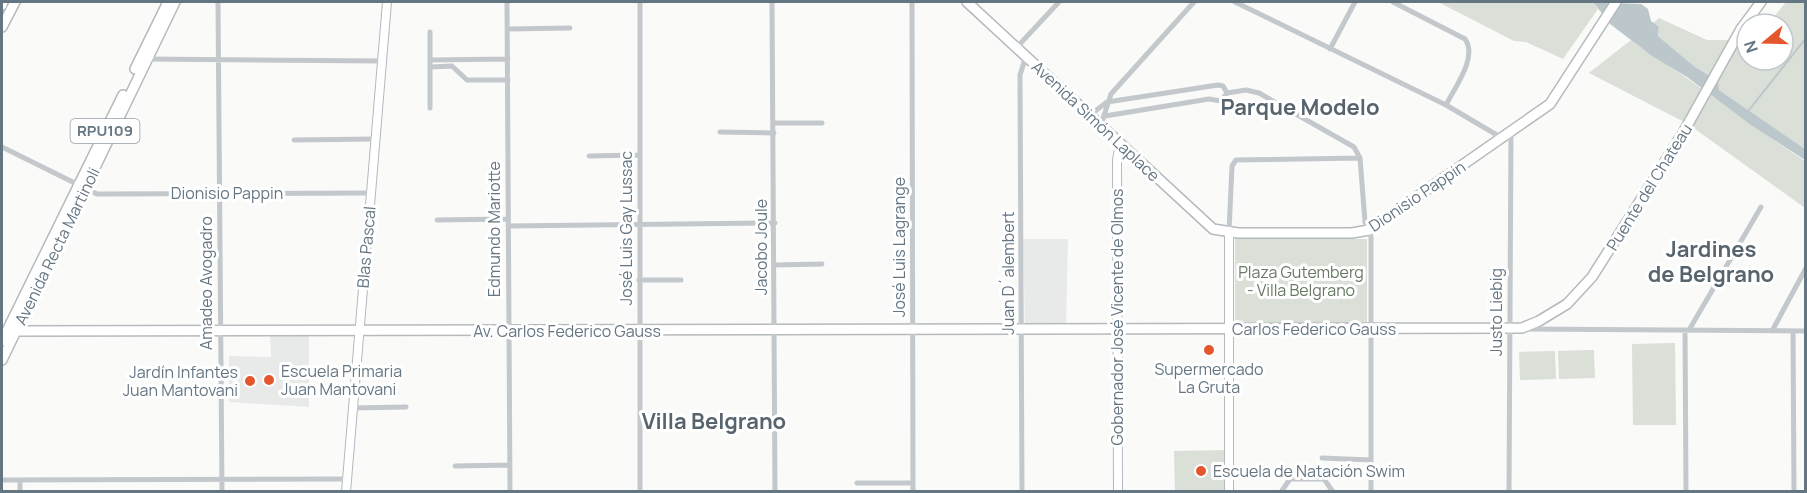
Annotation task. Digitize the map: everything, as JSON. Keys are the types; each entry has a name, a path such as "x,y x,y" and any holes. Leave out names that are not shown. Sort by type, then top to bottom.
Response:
{"main road":[{"path":"2,27 15,2"},
{"name":"Avenida Recta Martinoli","path":"6,333 13,330 42,266 41,261 81,188 168,2"},
{"name":"Avenida Recta Martinoli","path":"2,360 6,333 176,2"},
{"name":"Blas Pascal","path":"346,492 387,2"},
{"name":"Avenida Simón Laplace","path":"967,2 1090,115 1103,120 1120,143 1213,229 1229,232"},
{"name":"Dionisio Pappin","path":"1229,232 1352,233 1369,230 1550,104 1616,2"},
{"name":"Puente del Chateau","path":"1514,328 1543,319 1566,304 1593,277 1683,133 1758,5"},
{"name":"Gobernador José Vicente de Olmos","path":"1118,492 1117,160 1120,143"},
{"path":"1229,232 1229,492"},
{"name":"Carlos Federico Gauss","path":"1118,330 1514,328"},
{"name":"Av. Carlos Federico Gauss","path":"6,333 1118,330"},
{"path":"2,352 8,339 6,333"}],"street":[{"name":"Amadeo Avogadro","path":"218,2 222,492"},
{"name":"Edmundo Mariotte","path":"507,2 510,492"},
{"name":"José Luis Gay Lussac","path":"639,2 640,492"},
{"name":"Jacobo Joule","path":"772,2 775,492"},
{"name":"José Luis Lagrange","path":"912,2 914,492"},
{"path":"1017,47 1059,2"},
{"path":"1090,115 1107,102 1194,2"},
{"path":"1234,2 1446,105 1502,138"},
{"path":"1330,49 1355,2"},
{"path":"1393,2 1465,39 1470,55 1446,105"},
{"path":"507,29 570,28"},
{"path":"430,32 430,108"},
{"name":"Juan D´alembert","path":"1022,492 1020,75 1026,56"},
{"path":"147,59 382,61"},
{"path":"430,67 508,59"},
{"path":"430,60 452,63 467,80 508,80"},
{"path":"1107,102 1218,85 1223,86 1227,93"},
{"path":"1107,102 1103,120 1209,99 1221,101 1227,93 1246,90 1259,93 1356,149 1360,158 1365,222 1371,237 1371,492"},
{"path":"774,123 822,123"},
{"path":"720,132 774,133"},
{"name":"Justo Liebig","path":"1509,492 1514,328 1511,132"},
{"path":"294,140 375,139"},
{"path":"1343,157 1350,151 1347,143"},
{"name":"Dionisio Pappin","path":"2,147 97,194 371,193"},
{"path":"589,156 639,155"},
{"path":"1229,232 1232,166 1241,158 1360,158"},
{"path":"1686,492 1687,330 1761,207"},
{"path":"437,220 639,225 775,224"},
{"path":"775,265 822,264"},
{"path":"1772,331 1806,268"},
{"path":"639,280 681,280"},
{"path":"1543,319 1544,327 1552,330"},
{"name":"Carlos Federico Gauss","path":"1514,328 1806,331"},
{"path":"1793,331 1794,492"},
{"path":"352,408 406,407"},
{"path":"1322,458 1371,460"},
{"path":"455,466 510,465"},
{"path":"2,480 347,479"},
{"path":"1281,492 1290,479 1324,479 1333,492"},
{"path":"20,480 20,492"},
{"path":"857,483 914,483"}],"shaded area":[{"path":"1589,2 1641,4 1648,9 1651,21 1659,27 1658,36 1695,67 1718,81 1719,90 1805,149 1805,160 1751,125 1687,77 1652,56 1610,24 1594,3"},
{"path":"1023,239 1068,239 1066,327 1025,327"},
{"name":"Escuela Primaria Juan Mantovani","path":"270,334 309,335 309,407 229,402 229,356 271,357"}],"green space":[{"path":"1438,2 1589,2 1594,3 1598,9 1563,59 1526,42 1514,41"},
{"path":"1786,2 1805,2 1805,149 1719,90 1717,81 1695,67 1658,36 1659,27 1653,23 1659,18 1707,40 1735,40 1735,72 1795,72 1795,12 1778,12"},
{"path":"1631,40 1805,161 1805,208 1688,124 1589,73"},
{"name":"Plaza Gutemberg - Villa Belgrano","path":"1235,239 1367,239 1367,323 1235,323"},
{"path":"1675,343 1676,425 1633,425 1632,344"},
{"path":"1594,350 1595,378 1559,379 1558,351"},
{"path":"1555,351 1556,379 1520,380 1519,352"},
{"name":"Escuela de Natación Swim","path":"1227,450 1228,491 1175,491 1174,451"}],"waterway":[{"path":"1749,110 1806,38"}],"place":[{"name":"Supermercado La Gruta","path":"1209,350"},
{"name":"Escuela Primaria Juan Mantovani","path":"269,380"},
{"name":"Jardín Infantes Juan Mantovani","path":"250,381"},
{"name":"Escuela de Natación Swim","path":"1201,471"}],"district":[{"name":"Parque Modelo","path":"1300,107"},
{"name":"Jardines de Belgrano","path":"1711,262"},
{"name":"Villa Belgrano","path":"714,421"}]}
